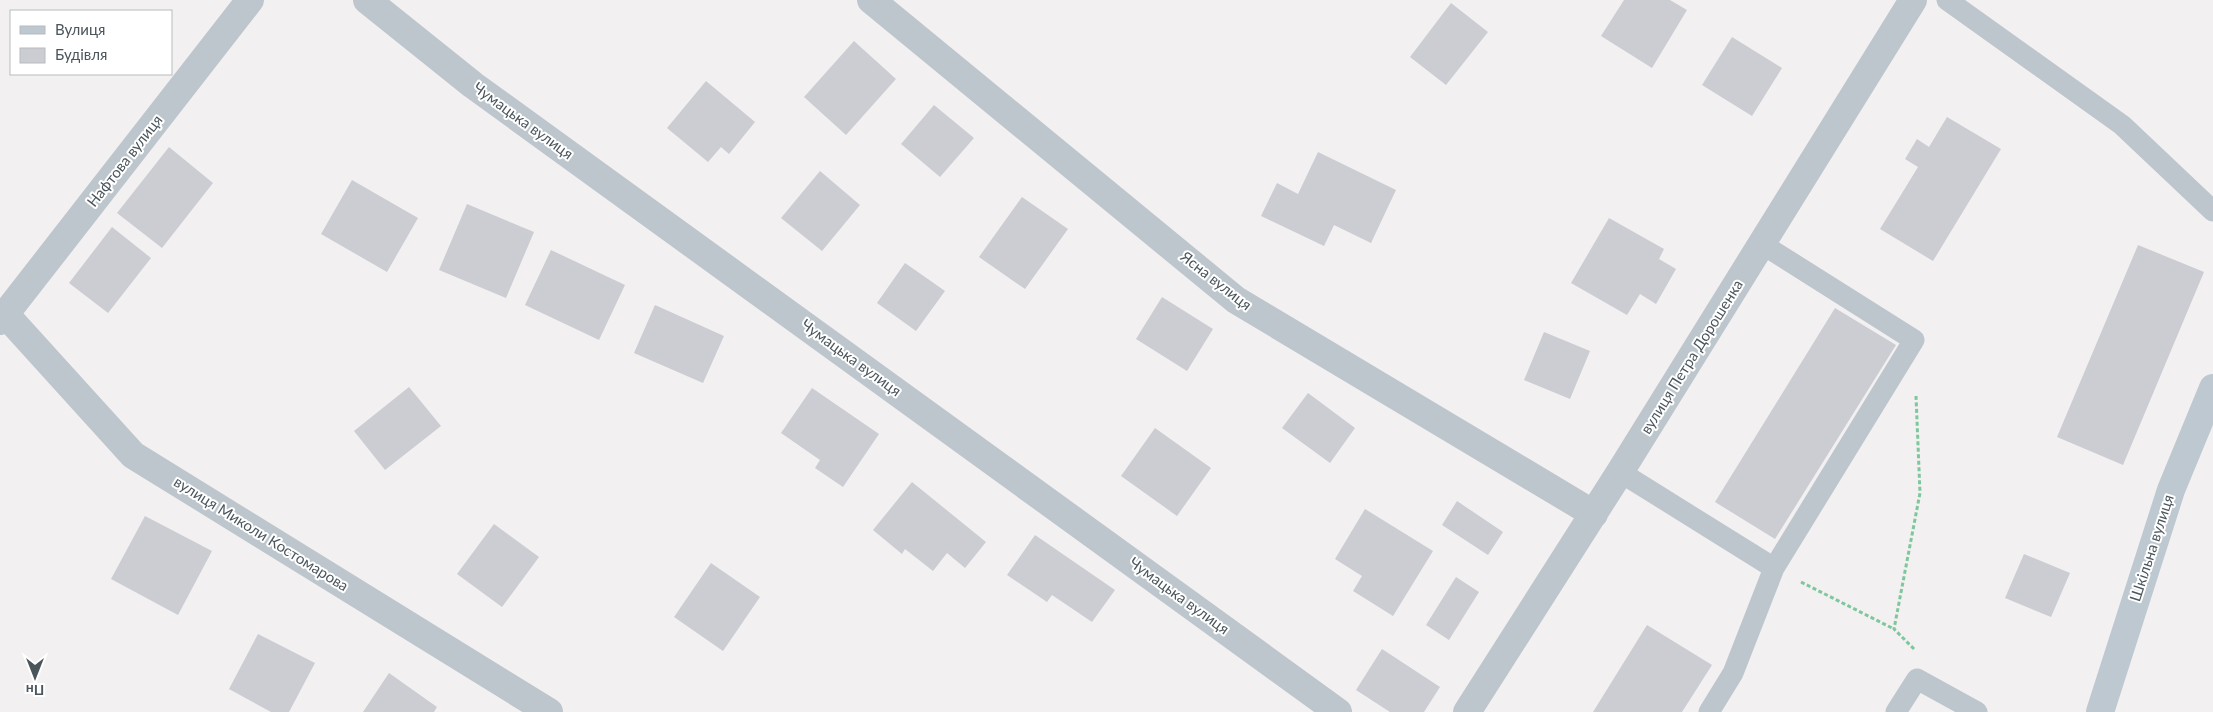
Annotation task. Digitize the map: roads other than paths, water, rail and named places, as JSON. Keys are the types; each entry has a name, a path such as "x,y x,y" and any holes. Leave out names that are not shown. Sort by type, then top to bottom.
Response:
{"street":[{"name":"Нафтова вулиця","path":"3,318 250,0"},
{"name":"Чумацька вулиця","path":"367,0 482,91 1338,712"},
{"name":"Ясна вулиця","path":"871,0 1236,300 1594,514"},
{"name":"вулиця Петра Дорошенка","path":"1467,712 1594,514 1913,0"},
{"name":"вулиця Миколи Костомарова","path":"3,318 133,455 549,712"},
{"name":"Шкільна вулиця","path":"2100,712 2171,490 2213,388"}],"lane":[{"path":"1947,0 2122,125 2213,211"},
{"path":"1709,712 1733,674 1774,568 1914,340 1762,244"},
{"path":"1620,472 1774,568"},
{"path":"1896,712 1916,679 1977,712"}]}
